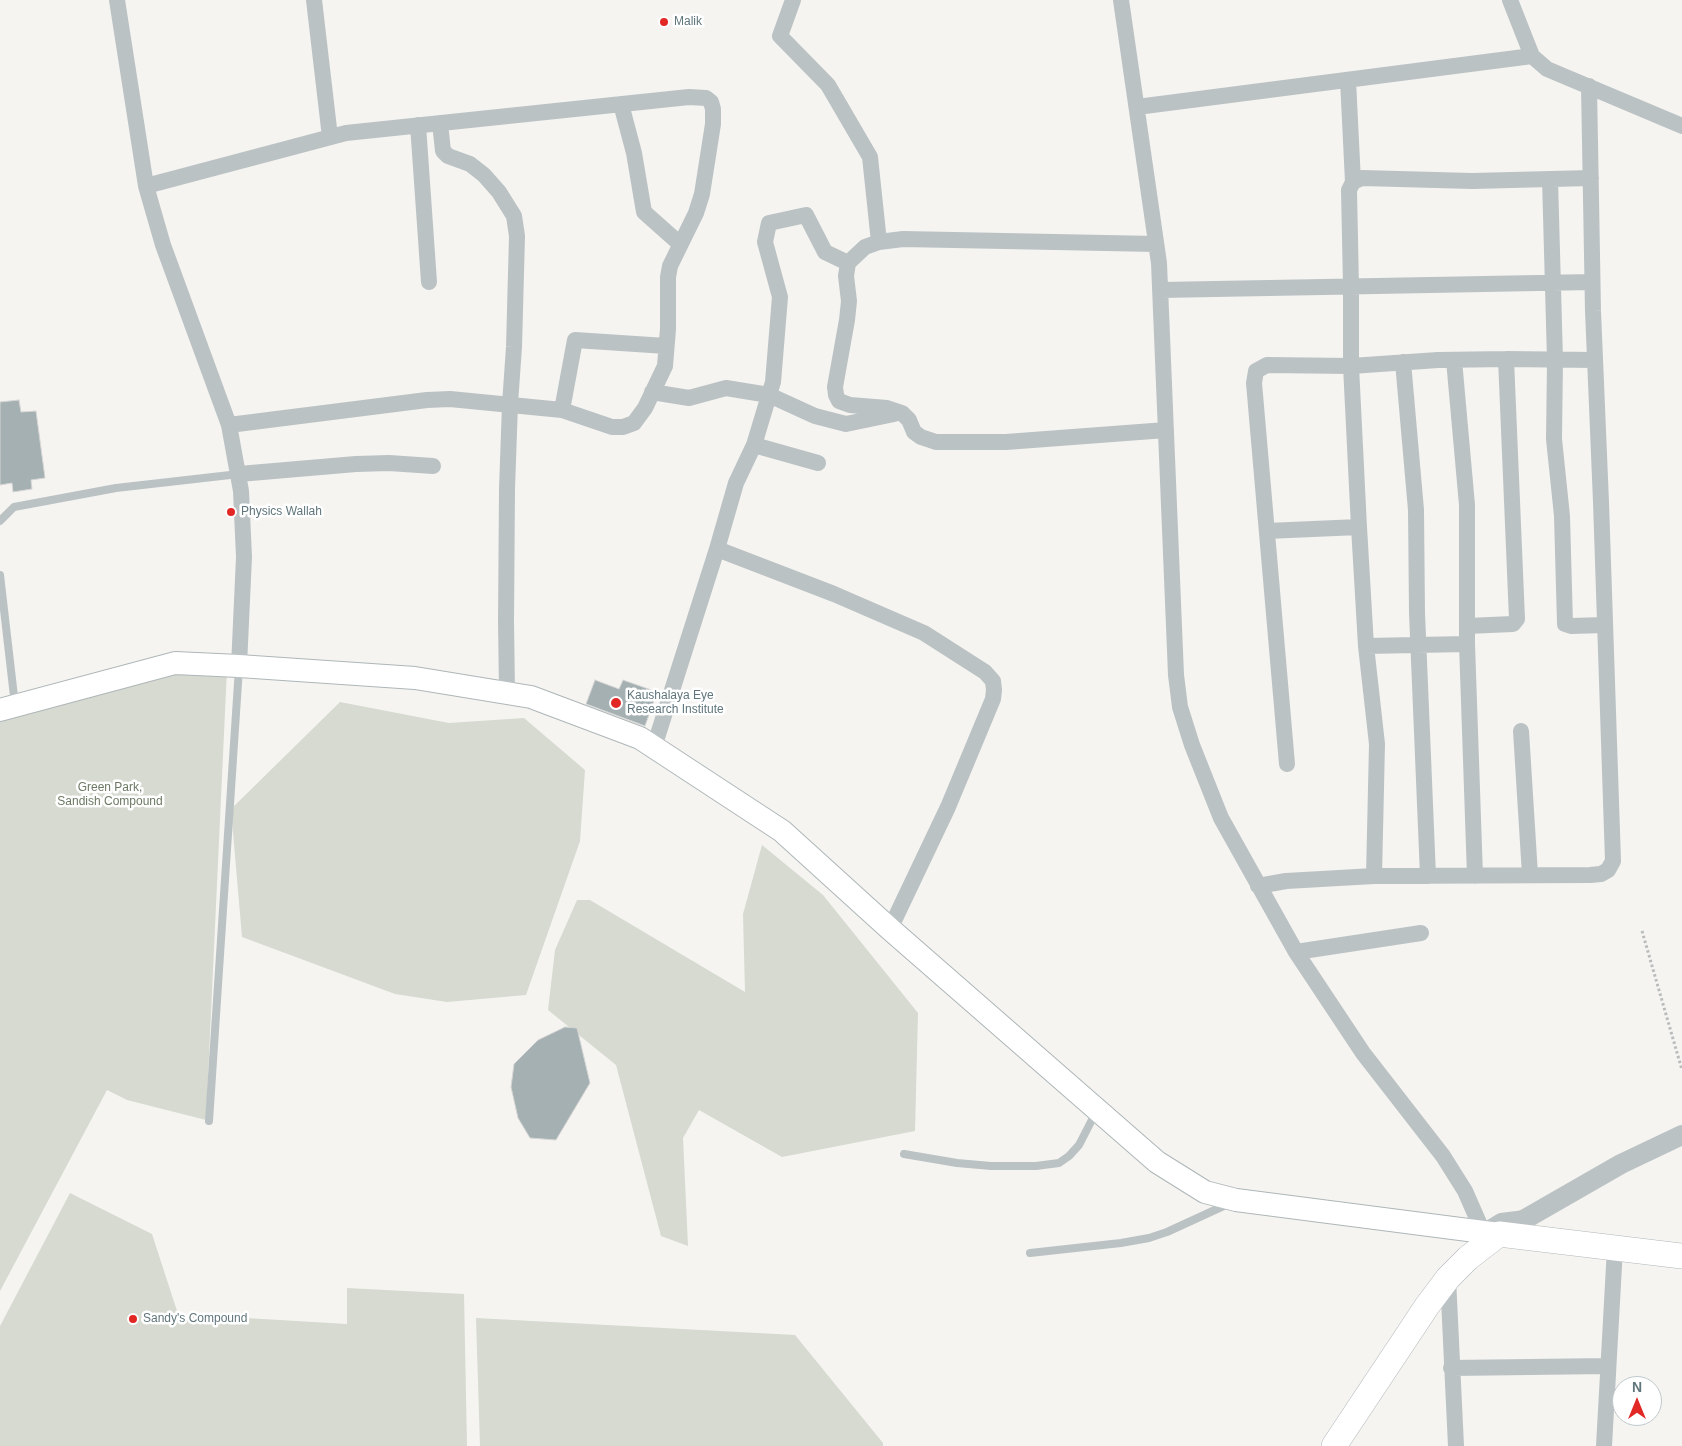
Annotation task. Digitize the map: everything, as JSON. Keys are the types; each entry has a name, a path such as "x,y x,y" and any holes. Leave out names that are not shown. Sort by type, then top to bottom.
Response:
{"main road":[{"path":"8,708 175,663 415,678 532,697 640,738 782,831 890,929 1157,1162 1205,1192 1236,1200 1682,1256"},
{"path":"1334,1446 1427,1306 1448,1278 1491,1233"}],"street":[{"path":"117,0 146,186 163,245 230,425 241,491 244,557 240,666"},
{"path":"314,0 330,137"},
{"path":"793,0 780,36 828,85 870,157 879,242"},
{"path":"1121,0 1161,290 1176,675 1180,707 1220,818 1296,952 1363,1053 1443,1156 1491,1233 1529,1217 1621,1164 1682,1134"},
{"path":"1515,3 1532,56 1547,69 1682,126"},
{"path":"1137,107 1532,56"},
{"path":"1348,80 1353,182 1349,190 1352,287 1351,366 1366,646 1377,744 1374,876"},
{"path":"1258,886 1286,882 1374,876 1600,874 1608,870 1613,861 1606,625 1592,282 1589,86"},
{"path":"146,186 346,133 689,97 706,98 713,109 713,124 702,194 696,213 670,266 664,366 645,408 634,424 612,427 562,410 510,404 427,400 230,425"},
{"path":"621,104 634,154 644,212 680,244"},
{"path":"440,123 443,151 448,156 470,164 484,175 499,192 514,216 517,236 507,489 506,621 508,693"},
{"path":"418,125 429,282"},
{"path":"1353,182 1362,178 1472,181 1590,178"},
{"path":"1550,179 1555,360 1554,439 1562,516 1565,624 1571,626 1606,625"},
{"path":"654,747 736,483 754,445 773,382 780,297 765,242 769,223 806,214 825,252 848,263"},
{"path":"1156,244 903,239 879,242 865,247 848,263 846,276 849,301 835,387 839,401 850,405 886,408 902,413 909,420 914,432 921,437 936,442 1006,442 1166,430"},
{"path":"1161,290 1592,282"},
{"path":"562,410 575,340 666,346"},
{"path":"1287,764 1254,383 1256,371 1267,365 1351,366 1403,362 1506,359 1595,360"},
{"path":"1467,626 1513,624 1517,619 1506,359"},
{"path":"1454,360 1467,505 1467,644 1474,876"},
{"path":"1403,362 1416,510 1428,876"},
{"path":"652,392 689,398 726,388 769,395 815,416 846,424 902,413"},
{"path":"754,445 818,463"},
{"path":"238,474 356,464 389,463 433,466"},
{"path":"1267,532 1359,527"},
{"path":"717,549 834,594 924,633 985,672 992,681 994,690 992,699 974,744 948,807 890,929"},
{"path":"1366,646 1467,644"},
{"path":"1521,732 1530,876"},
{"path":"1296,952 1421,933"},
{"path":"1604,1446 1615,1248"},
{"path":"1448,1278 1456,1446"},
{"path":"1451,1368 1608,1366"}],"lane":[{"path":"0,521 14,507 116,488 238,474"},
{"path":"0,575 8,708"},
{"path":"209,1121 240,666"},
{"path":"904,1154 957,1163 991,1166 1036,1166 1059,1163 1079,1146 1097,1110"},
{"path":"1030,1253 1149,1238 1192,1221 1236,1200"}],"path":[{"path":"1642,931 1682,1070"}],"green space":[{"name":"Green Park, Sandish Compound","path":"175,663 227,669 206,1120 127,1100 107,1090 0,1291 0,710"},
{"path":"340,702 449,723 524,718 585,770 580,841 526,995 447,1002 395,994 242,937 231,809"},
{"path":"762,845 823,895 918,1013 915,1131 782,1157 699,1110 683,1138 688,1246 661,1236 616,1065 548,1010 555,950 577,900 590,900 745,992 743,914"},
{"name":"Sandy's Compound","path":"70,1193 152,1234 178,1314 347,1324 347,1288 464,1294 467,1446 0,1446 0,1326"},
{"path":"476,1318 795,1335 883,1443 883,1446 480,1446"}],"building":[{"path":"19,400 21,412 36,411 45,478 31,480 32,489 13,492 12,483 0,485 0,402"},
{"path":"595,680 619,689 623,680 657,692 645,726 586,704"},
{"path":"565,1027 577,1028 590,1083 556,1140 530,1138 518,1118 511,1087 514,1064 538,1040"}],"place":[{"name":"Malik","path":"664,22"},
{"name":"Physics Wallah","path":"231,512"},
{"name":"Kaushalaya Eye Research Institute","path":"616,703"},
{"name":"Sandy's Compound","path":"133,1319"}]}
